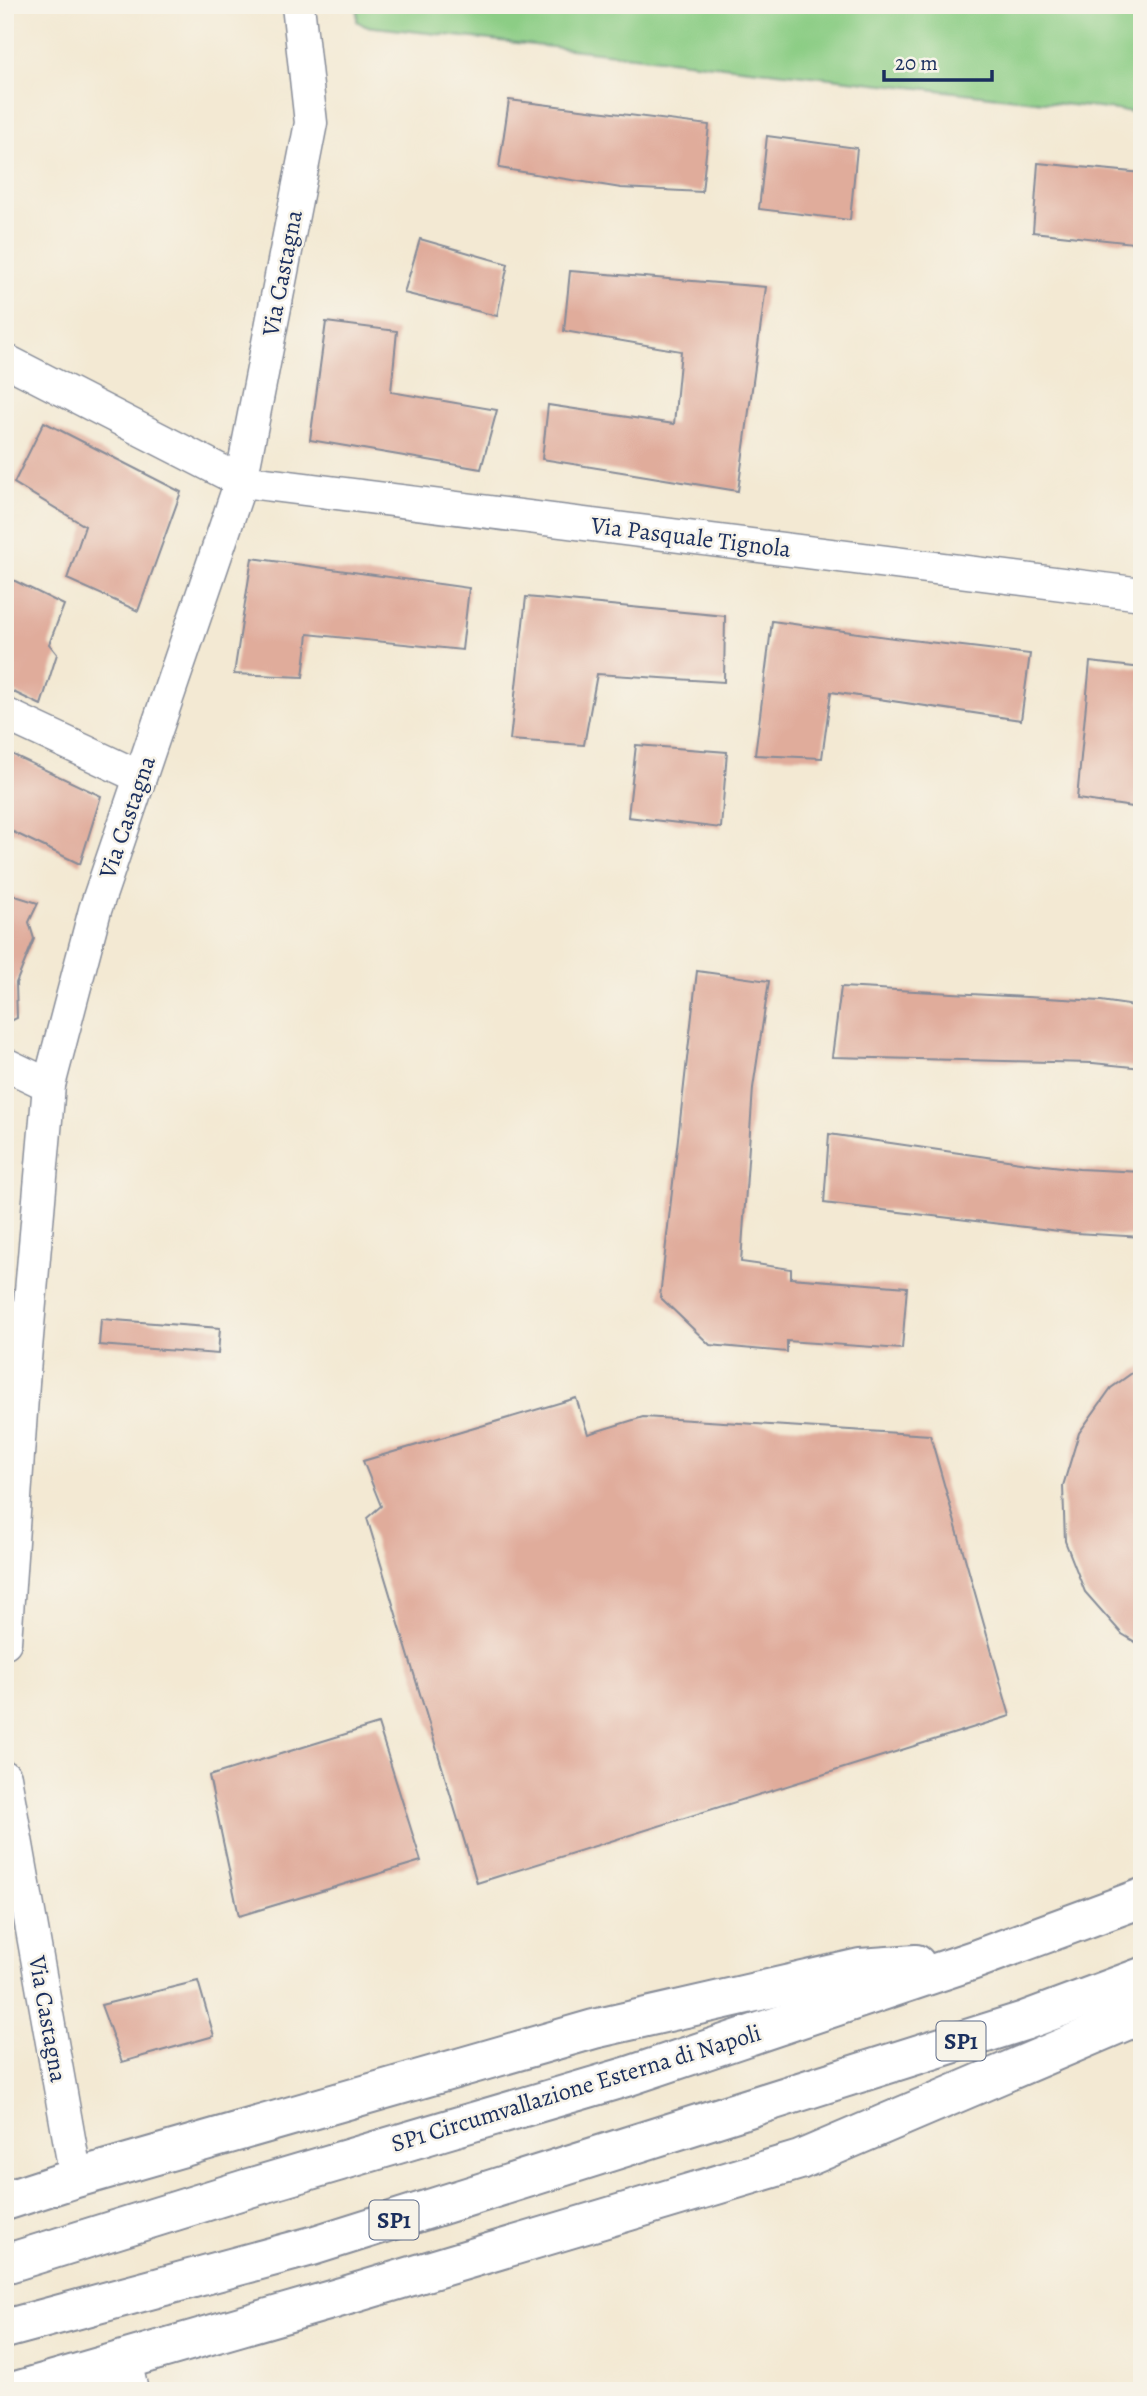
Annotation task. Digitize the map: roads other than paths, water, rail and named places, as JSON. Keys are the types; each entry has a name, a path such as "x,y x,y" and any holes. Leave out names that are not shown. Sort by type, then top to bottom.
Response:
{"highway":[{"name":"SP1 Circumvallazione Esterna di Napoli","path":"5,2264 249,2188 629,2076 974,1960 1142,1898"},
{"path":"5,2201 76,2178 594,2029 860,1968 974,1960"},
{"name":"SP1","path":"5,2329 312,2246 1024,2021 1142,1977"},
{"path":"16,2391 128,2375 800,2160 1142,2014"}],"street":[{"name":"Via Castagna","path":"5,1642 14,1380 49,1085 95,910 241,481 311,123 298,5"},
{"name":"Via Pasquale Tignola","path":"5,360 241,481 1142,594"},
{"path":"5,714 140,777"},
{"path":"5,1065 49,1085"},
{"name":"Via Castagna","path":"5,1777 76,2178"}]}
